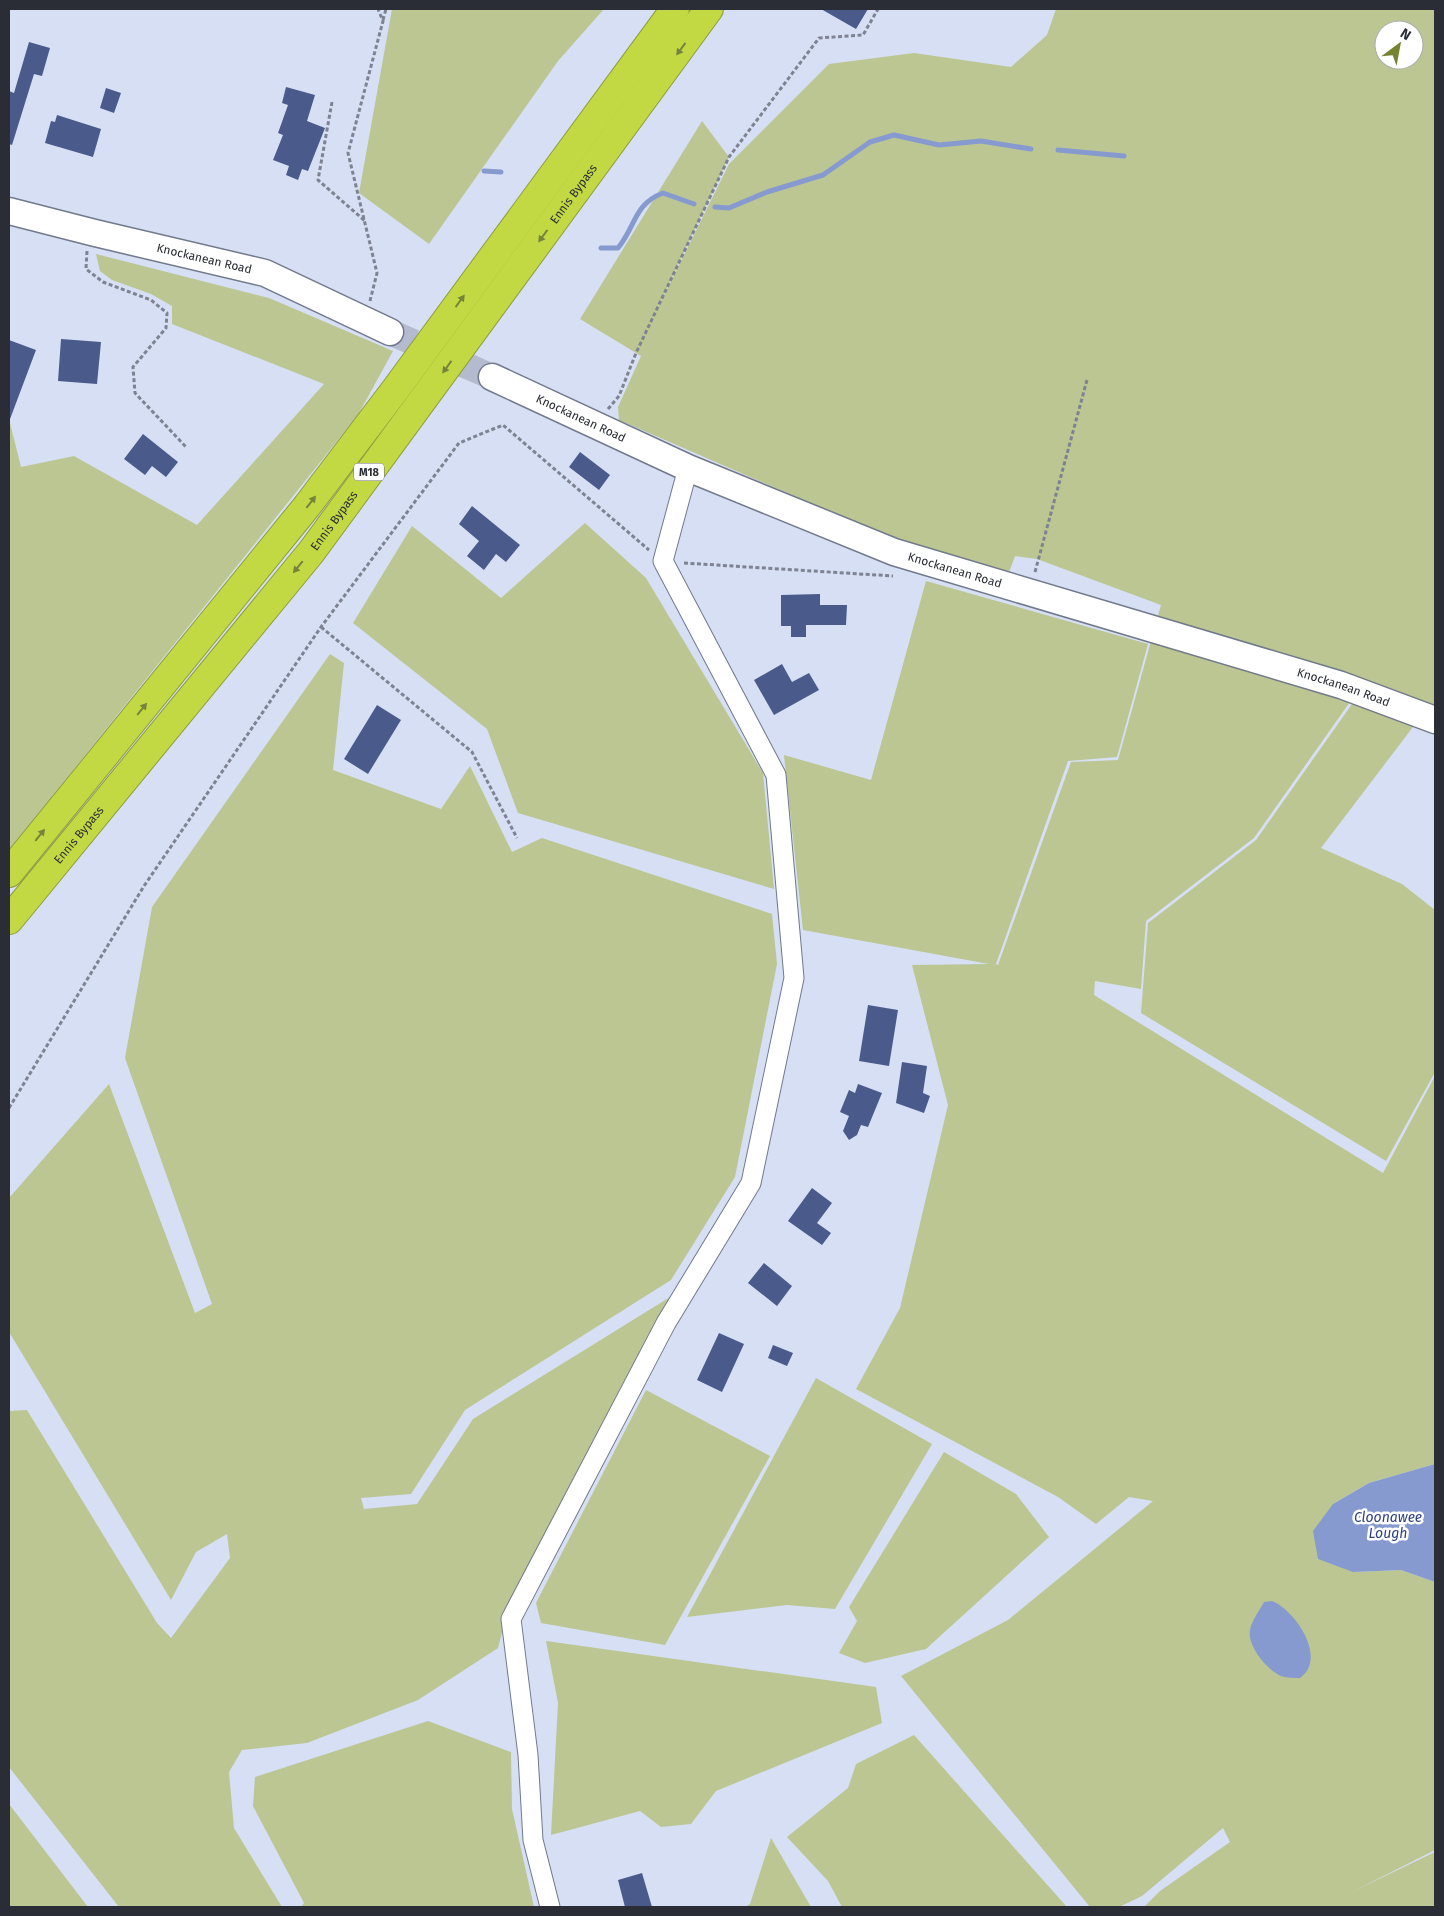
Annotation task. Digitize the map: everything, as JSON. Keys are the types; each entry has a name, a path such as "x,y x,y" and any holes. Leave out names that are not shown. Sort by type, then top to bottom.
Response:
{"highway":[{"name":"M18","path":"9,873 307,506 395,390 675,9"},
{"name":"Ennis Bypass","path":"9,920 312,551 709,9"}],"street":[{"name":"Knockanean Road","path":"9,210 88,231 265,273 390,332"},
{"name":"Knockanean Road","path":"492,377 688,468 894,552 1340,684 1435,720"},
{"path":"550,1907 533,1840 528,1756 511,1619 666,1323 751,1183 794,978 776,775 662,561 688,468"}],"path":[{"path":"378,9 383,22"},
{"path":"365,320 378,273 348,153 386,9"},
{"path":"595,425 619,396 636,353 728,157 820,38 863,36 878,9"},
{"path":"332,102 318,180 366,221"},
{"path":"88,231 86,269 103,282 151,300 167,313 166,328 133,367 135,393 186,446"},
{"path":"1030,592 1087,380"},
{"path":"9,1108 144,886 322,627 459,443 504,424 578,491 662,561 894,576"},
{"path":"322,627 472,752 517,838"}],"green space":[{"path":"392,9 604,9 558,61 429,244 359,193"},
{"path":"1056,9 1435,9 1435,712 1364,682 1254,838 1146,921 1141,989 1095,981 1094,995 1383,1173 1435,1076 1435,1464 1369,1483 1333,1504 1353,1572 1401,1570 1435,1582 1435,1850 1354,1891 1435,1852 1435,1907 1144,1907 1160,1891 1230,1842 1223,1828 1142,1896 1119,1907 1090,1907 901,1676 1008,1620 1153,1501 1129,1497 1096,1524 1058,1497 856,1389 900,1308 948,1105 912,965 989,964 803,930 784,755 871,780 926,581 1148,644 1117,757 1068,761 996,964 998,965 1071,762 1118,760 1161,605 1037,559 1015,556 1008,575 898,541 619,420 618,407 641,356 580,319 702,121 729,157 653,318 729,164 829,64 914,53 1011,67 1047,35"},
{"path":"96,254 269,298 393,351 358,415 9,850 9,419 21,467 74,456 197,525 324,384 172,324 172,306 151,294 112,280 100,271"},
{"path":"585,523 646,578 763,773 774,889 518,813 487,729 353,623 412,526 501,598"},
{"path":"330,654 344,663 333,770 441,809 470,766 512,852 542,838 772,914 777,964 735,1177 671,1280 465,1410 411,1494 361,1498 364,1509 417,1504 473,1419 675,1294 506,1617 498,1648 418,1700 307,1743 242,1750 229,1772 234,1828 282,1907 119,1907 9,1767 9,1411 27,1410 157,1623 171,1638 230,1558 227,1534 196,1552 171,1600 9,1332 9,1198 109,1084 195,1313 212,1304 125,1058 152,907"},
{"path":"1357,697 1416,723 1321,848 1402,884 1435,910 1435,1072 1386,1161 1141,1013 1148,923 1256,840"},
{"path":"816,1378 932,1444 835,1609 787,1605 687,1617"},
{"path":"646,1390 770,1456 665,1645 541,1623 536,1603"},
{"path":"944,1452 1016,1494 1049,1537 926,1649 865,1663 839,1653 857,1621 849,1607"},
{"path":"546,1641 876,1687 882,1723 716,1791 691,1824 661,1827 640,1811 551,1835 558,1703"},
{"path":"428,1721 511,1752 512,1809 534,1907 301,1907 304,1903 253,1806 255,1777"},
{"path":"914,1735 1067,1907 842,1907 828,1881 787,1837 848,1788 856,1764"},
{"path":"9,1804 88,1907 9,1907"},
{"path":"771,1838 811,1907 745,1907 750,1904"}],"water":[{"name":"Cloonawee Lough","path":"1435,1464 1435,1582 1401,1570 1353,1572 1318,1559 1313,1531 1333,1504 1369,1483"},
{"path":"1272,1601 1290,1614 1305,1635 1310,1647 1311,1659 1308,1669 1300,1678 1281,1676 1270,1669 1259,1657 1252,1643 1250,1630 1254,1619 1264,1602"}],"building":[{"path":"821,9 868,9 856,29"},
{"path":"29,42 50,48 42,76 34,74 12,145 9,144 9,91 14,93"},
{"path":"286,87 315,95 307,121 325,128 308,171 302,169 298,180 286,175 289,166 273,160 283,135 278,133 288,105 282,103"},
{"path":"106,88 121,93 114,113 100,108"},
{"path":"57,115 101,129 93,157 45,143 51,121 55,122"},
{"path":"61,339 101,342 97,384 58,381"},
{"path":"9,340 36,350 10,419 9,419"},
{"path":"143,434 178,462 166,477 152,466 145,475 124,459"},
{"path":"580,452 610,475 599,490 569,467"},
{"path":"472,506 520,545 506,562 496,554 484,570 467,556 479,541 459,524"},
{"path":"820,594 820,605 847,605 846,625 806,625 806,637 791,637 791,626 781,626 781,595"},
{"path":"782,664 792,682 809,673 819,690 774,715 754,680"},
{"path":"377,705 401,720 368,774 344,759"},
{"path":"868,1005 898,1010 889,1066 859,1061"},
{"path":"902,1062 927,1066 923,1093 930,1096 924,1113 896,1103"},
{"path":"858,1084 882,1093 868,1127 861,1125 857,1135 849,1140 843,1131 849,1116 840,1112 849,1090 855,1093"},
{"path":"812,1188 832,1203 817,1223 831,1233 822,1245 788,1221"},
{"path":"764,1263 792,1286 777,1306 748,1283"},
{"path":"719,1333 744,1344 722,1392 697,1380"},
{"path":"773,1345 793,1353 787,1366 768,1358"},
{"path":"642,1873 652,1907 625,1907 618,1880"}],"waterway":[{"path":"715,207 729,208 767,192 823,175 870,142 894,135 939,145 981,141 1031,149"},
{"path":"1058,150 1124,156"},
{"path":"484,171 501,172"},
{"path":"601,248 618,248 641,209 646,203 663,193 694,204"}],"tunnel":[{"path":"390,332 492,377"}]}
